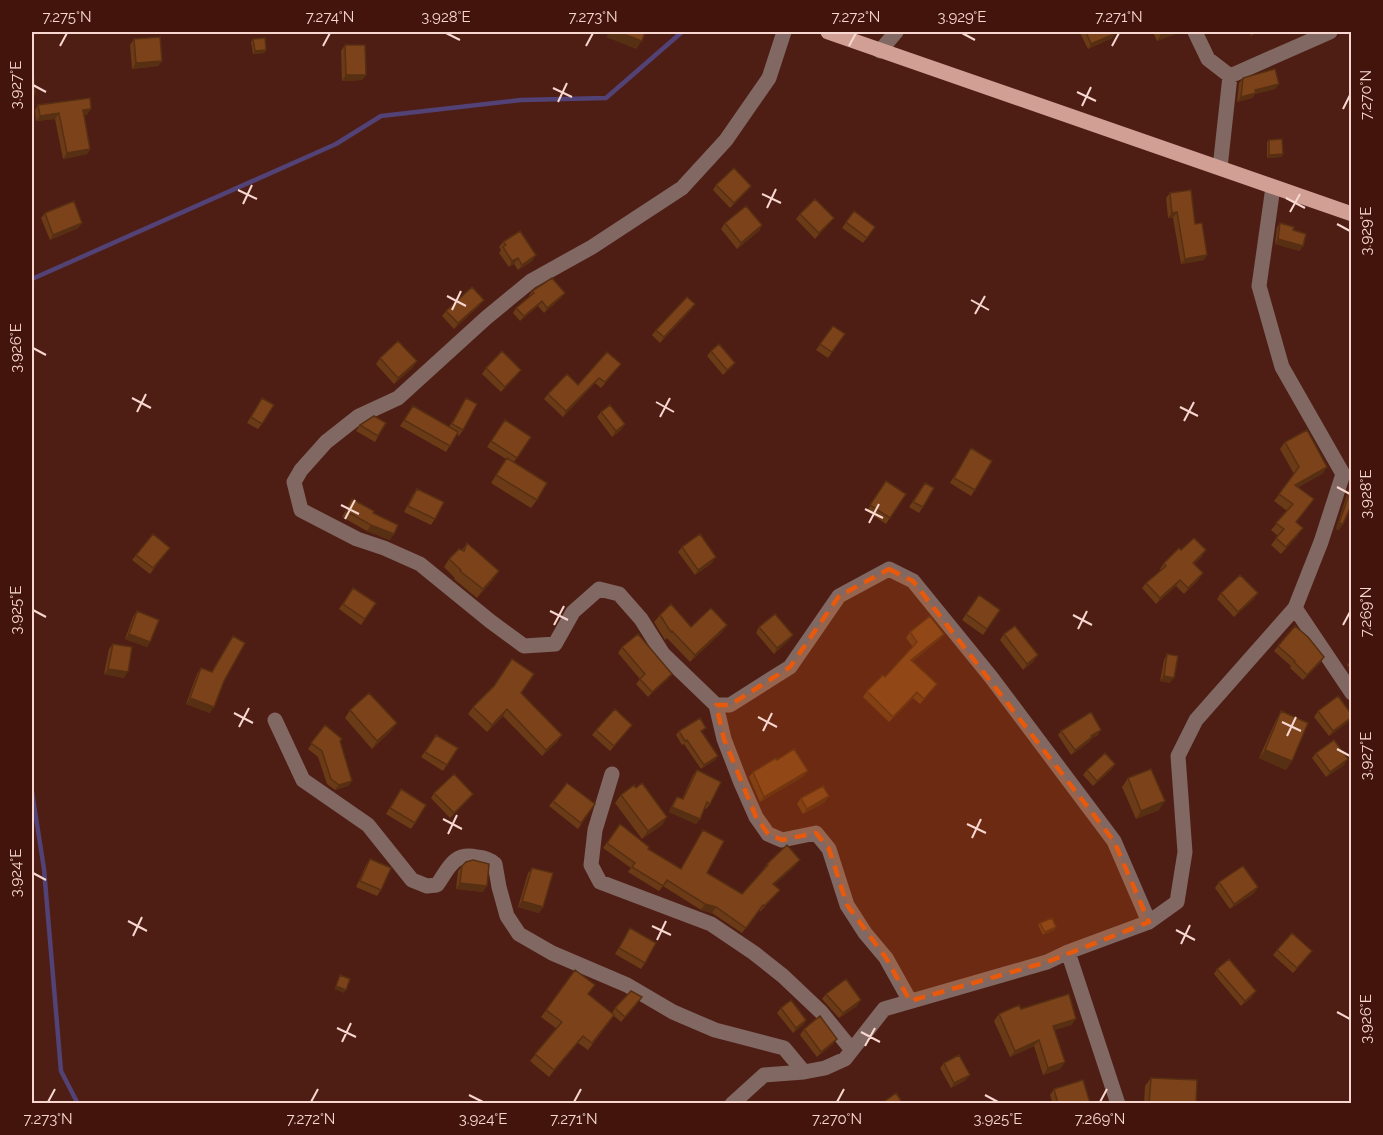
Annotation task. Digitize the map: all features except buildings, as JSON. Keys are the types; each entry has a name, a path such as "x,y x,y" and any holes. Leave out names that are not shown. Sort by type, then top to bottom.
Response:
{"main road":[{"path":"828,32 1352,214"}],"street":[{"path":"784,32 769,78 726,140 682,188 592,247 531,281 486,318 398,399 359,416 326,442 301,470 294,482 301,510 357,539 420,564 524,646 555,644 573,612 600,589 620,594 641,619 663,654 716,705 724,739 756,817 768,834 782,840 816,833 829,849 847,905 865,933 886,958 910,1001"},
{"path":"880,51 896,32"},
{"path":"1195,32 1208,59 1230,76"},
{"path":"1230,76 1330,32"},
{"path":"1220,168 1230,76"},
{"path":"732,1104 764,1075 825,1068 845,1059 884,1009 1047,962 1149,922 1177,902 1185,852 1178,756 1196,720 1295,608 1347,475 1282,367 1259,286 1273,187"},
{"path":"716,705 730,705 790,667 839,596 890,569 913,580 991,677 1114,841 1149,922"},
{"path":"1295,608 1352,693"},
{"path":"275,720 303,780 368,825 412,880 427,886 437,885 456,858 466,855 489,859 495,864 498,887 507,916 519,934 552,953 627,985 673,1012 715,1030 784,1048 804,1072"},
{"path":"612,774 595,830 591,865 600,882 711,924 783,976 821,1012 852,1050"},
{"path":"1068,952 1118,1104"}],"highlighted area":[{"path":"889,569 913,581 1114,841 1149,922 1047,962 910,1001 886,958 847,905 829,849 816,833 782,840 768,834 756,817 724,739 716,705 730,705 790,667 839,596"}],"waterway":[{"path":"32,279 336,144 381,116 521,100 606,98 682,32"},
{"path":"32,792 44,869 61,1071 78,1104"}]}
